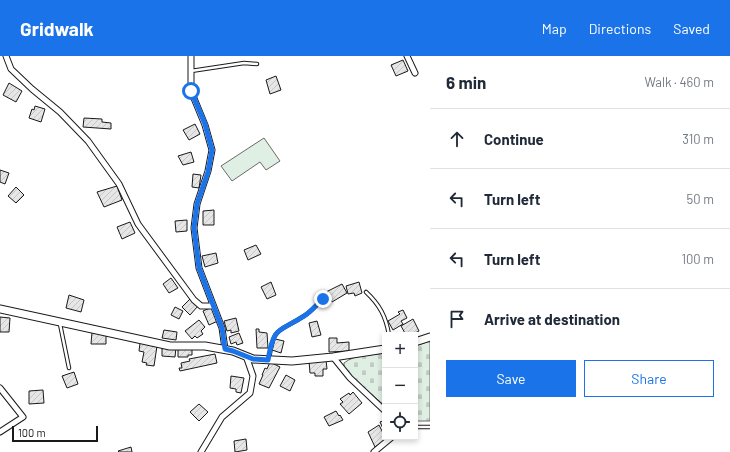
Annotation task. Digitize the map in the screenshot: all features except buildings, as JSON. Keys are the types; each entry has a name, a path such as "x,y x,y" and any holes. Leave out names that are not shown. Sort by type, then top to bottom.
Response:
{"street":[{"path":"6,56 11,69 60,112 88,141 119,184 138,224 194,300 201,306 213,306"},
{"path":"191,56 191,91 205,124 212,150 208,172 197,204 194,228 199,268 222,328 225,349"},
{"path":"407,56 415,73"},
{"path":"0,309 170,346 204,346 225,349 253,359 292,361 333,357 382,349"},
{"path":"418,341 430,337"},
{"path":"201,452 222,417 250,392 253,376 246,356"},
{"path":"333,357 350,378 382,408"},
{"path":"0,388 23,417 0,432"},
{"path":"374,452 388,440"}],"lane":[{"path":"190,71 244,63 257,64"},
{"path":"366,292 381,309 386,318 388,332"},
{"path":"268,360 272,342 276,333 308,314 323,299"},
{"path":"60,322 69,368"},
{"path":"418,427 430,427"}],"green space":[{"path":"264,138 280,161 266,170 260,162 232,181 221,166"},
{"path":"430,341 430,421 418,421 418,345"},
{"path":"382,353 382,403 355,380 344,367 344,363 348,360 358,356"}],"route":[{"path":"191,91 205,124 212,150 208,172 197,204 194,228 199,268 222,328 225,349 253,359 268,360 273,337 276,333 308,314 323,299"}]}
